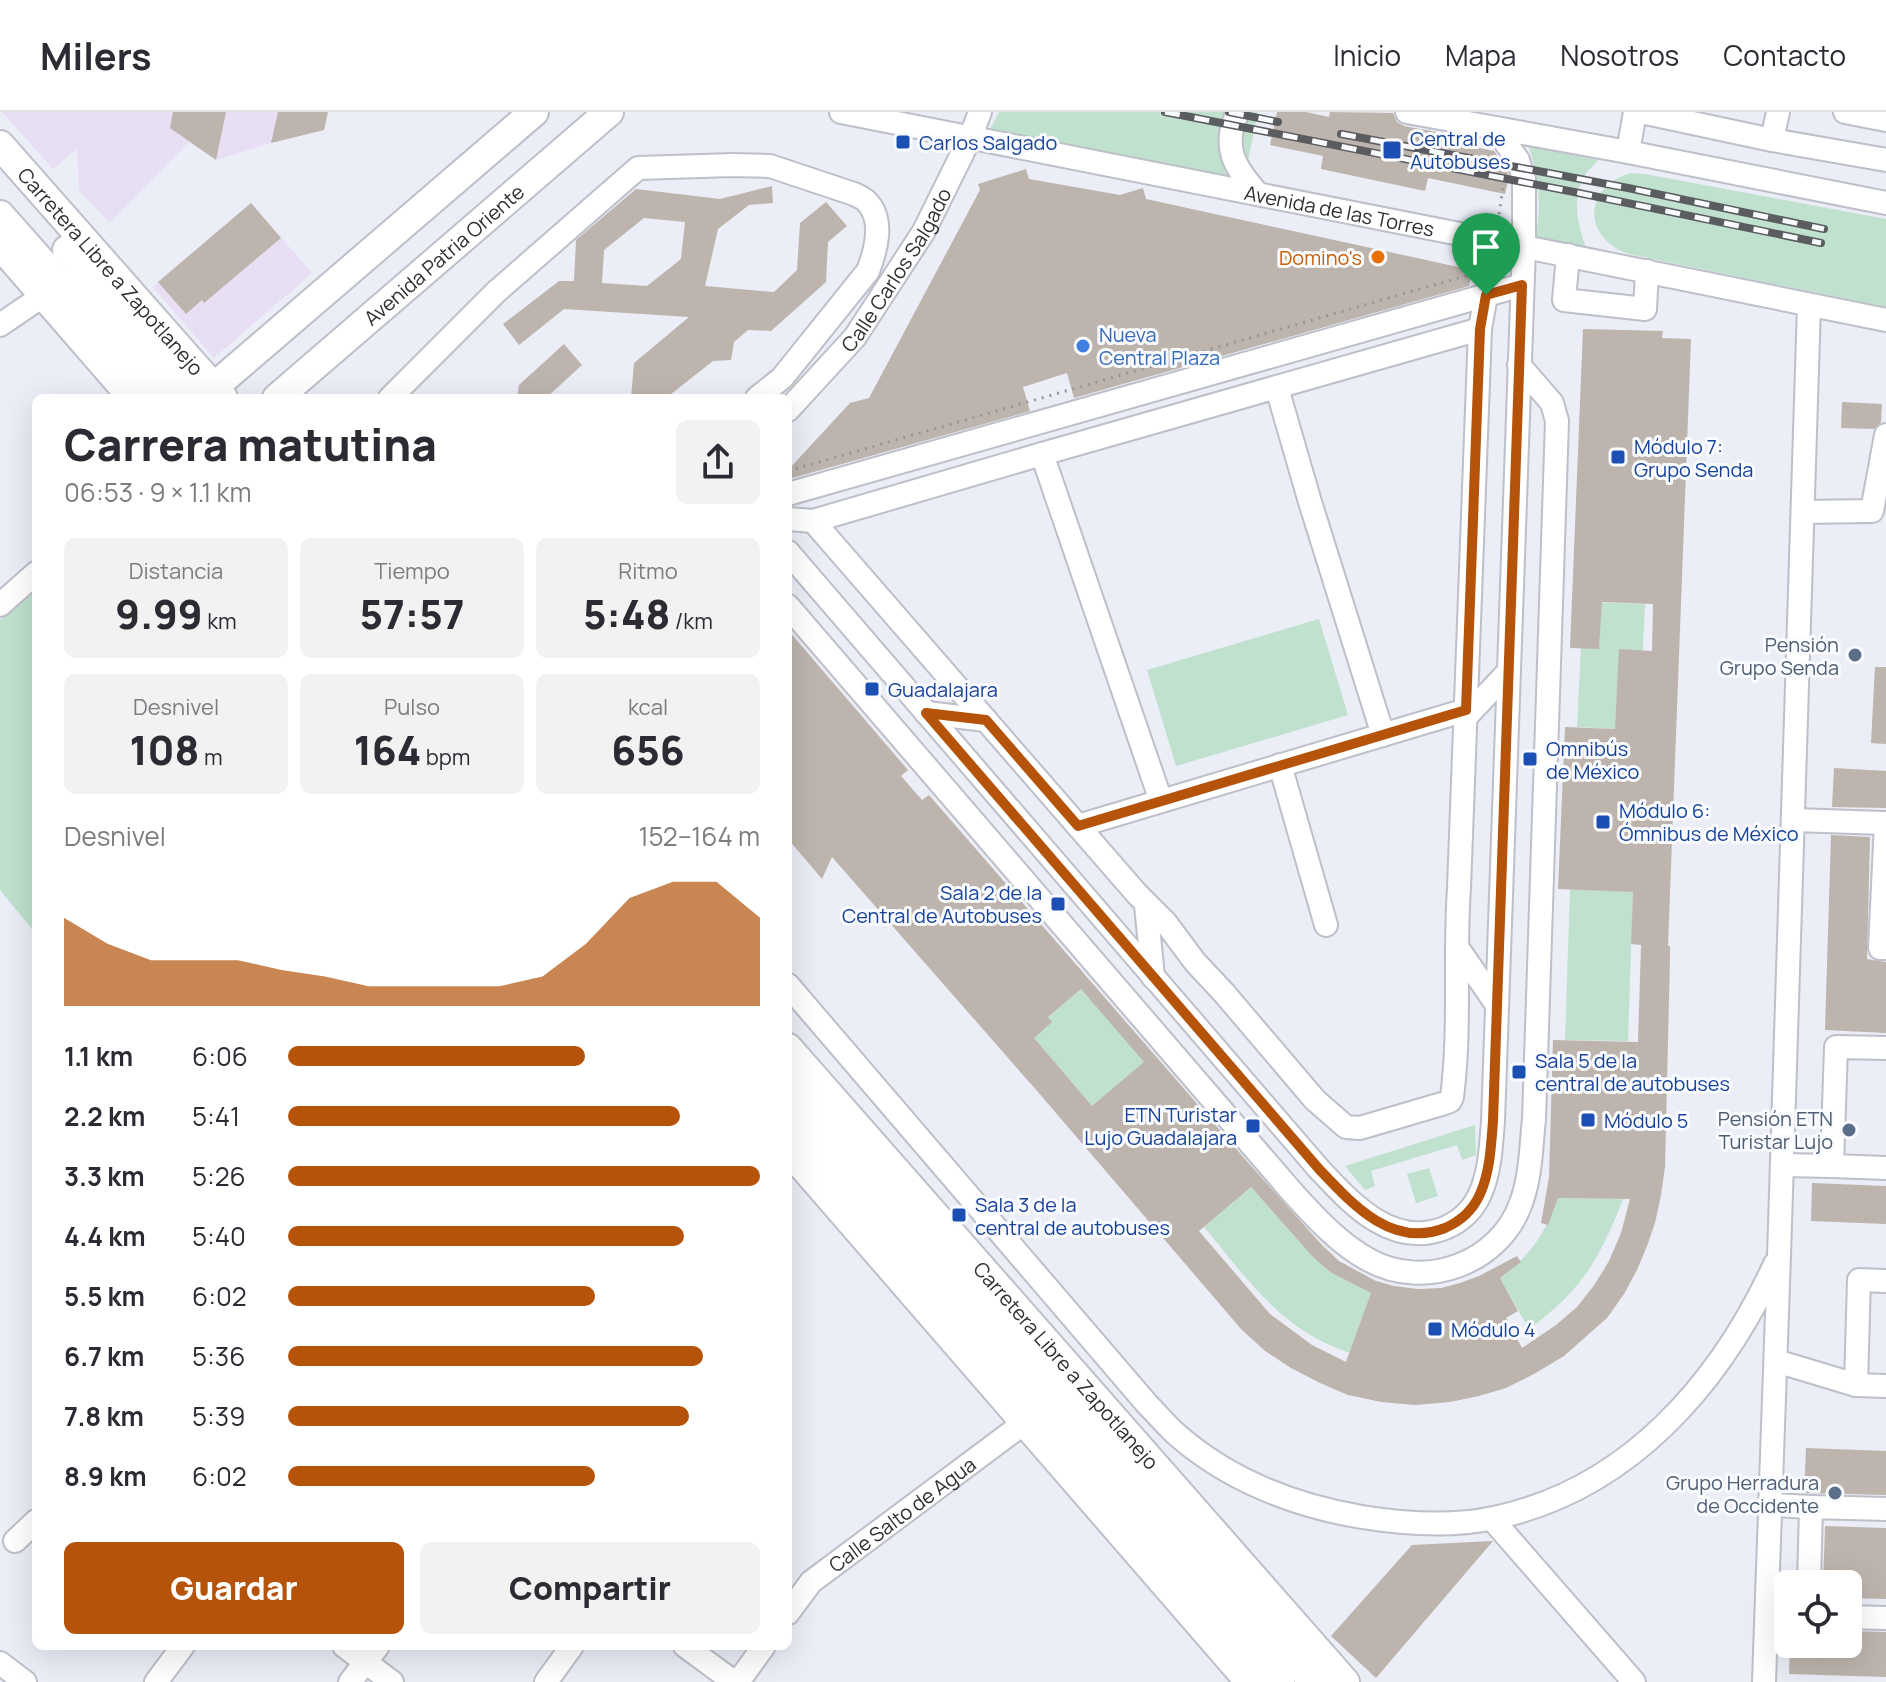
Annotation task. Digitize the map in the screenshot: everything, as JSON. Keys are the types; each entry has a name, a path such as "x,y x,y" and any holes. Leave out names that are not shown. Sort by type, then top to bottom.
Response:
{"main road":[{"path":"210,394 534,112"},
{"name":"Avenida Patria Oriente","path":"282,394 609,112"},
{"name":"Carretera Libre a Zapotlanejo","path":"0,145 210,394"},
{"name":"Carretera Libre a Zapotlanejo","path":"0,171 210,394"},
{"path":"0,215 158,394"},
{"path":"0,245 130,394"},
{"name":"Carretera Libre a Zapotlanejo","path":"792,1053 1345,1682"},
{"name":"Carretera Libre a Zapotlanejo","path":"792,1086 1314,1682"},
{"path":"792,1123 1280,1682"},
{"path":"792,1160 1248,1681"},
{"path":"977,1265 1048,1358 1124,1467"}],"street":[{"name":"Avenida de las Torres","path":"841,112 1886,320"},
{"name":"Calle Carlos Salgado","path":"792,406 855,337 924,231 980,112"},
{"path":"1238,112 1231,138 1233,160 1258,194"},
{"path":"1407,112 1886,203"},
{"path":"1628,152 1638,112 1886,160"},
{"path":"1772,140 1778,112"},
{"path":"1845,112 1886,120"},
{"path":"792,557 1343,1195 1371,1218 1406,1233 1424,1233 1447,1227 1462,1218 1479,1198 1491,1144 1524,247 1524,179 1518,160 1495,128"},
{"path":"394,394 496,292 638,168 758,165 770,166 854,194 866,201 874,213 877,227 876,251 868,271 782,378 762,394"},
{"path":"1568,255 1564,300 1645,309 1647,271"},
{"path":"792,493 1522,285"},
{"path":"0,325 44,295"},
{"path":"813,521 1146,905 1166,923 1195,962 1315,1100 1342,1125 1360,1128 1450,1101 1457,1058 1456,926 1480,329 1486,295"},
{"path":"1764,1682 1809,305"},
{"path":"792,519 813,521 1480,329"},
{"path":"792,611 1281,1180 1318,1219 1357,1253 1388,1268 1423,1273 1458,1266 1489,1249 1516,1215 1526,1190 1534,1119 1557,421 1552,403 1519,365"},
{"path":"1277,388 1383,735"},
{"path":"1803,512 1872,511 1886,435"},
{"path":"1042,454 1161,801"},
{"path":"0,605 32,577"},
{"path":"1078,826 1383,735 1466,714 1509,671"},
{"path":"926,713 986,720"},
{"path":"1280,765 1326,925"},
{"path":"1793,820 1886,823 1880,948 1886,948"},
{"path":"1146,905 1153,977"},
{"path":"1457,947 1497,1005"},
{"path":"792,990 1174,1433 1230,1472 1301,1504 1387,1521 1436,1524 1492,1519 1535,1507 1582,1487 1623,1461 1657,1434 1693,1395 1729,1349 1758,1303 1779,1256"},
{"path":"1832,1166 1836,1047 1886,1048"},
{"path":"1782,1165 1886,1168"},
{"path":"1856,1385 1859,1280 1886,1281"},
{"path":"1776,1361 1856,1385 1886,1386"},
{"name":"Calle Salto de Agua","path":"792,1608 811,1582 1024,1423"},
{"path":"1771,1505 1886,1509"},
{"path":"1809,1570 1811,1507"},
{"path":"1492,1519 1634,1682"},
{"path":"15,1541 32,1525"},
{"path":"1862,1617 1886,1618"},
{"path":"156,1682 180,1650"},
{"path":"546,1682 569,1650"},
{"path":"691,1650 736,1682 761,1650"},
{"path":"350,1682 372,1654 392,1682"},
{"path":"0,1663 25,1682"}],"path":[{"path":"792,470 1493,268 1495,241"}],"shaded area":[{"path":"2,112 328,112 324,130 216,160 189,142 110,223 79,191 77,149 53,169"},
{"path":"251,203 312,273 214,358 153,287"}],"green space":[{"path":"999,112 1258,112 1244,179 990,129"},
{"path":"1529,147 1598,160 1585,175 1578,193 1578,221 1586,248 1535,240 1538,193"},
{"path":"1631,173 1886,219 1886,307 1629,254 1603,236 1596,225 1594,212 1604,189"},
{"path":"32,593 32,929 0,890 0,620"},
{"path":"1583,602 1645,604 1639,730 1577,727 1581,648 1599,648 1600,627"},
{"path":"1319,619 1348,715 1176,766 1147,670"},
{"path":"1570,889 1633,892 1628,1041 1565,1040"},
{"path":"1081,989 1145,1062 1092,1106 1050,1057 1031,1040 1048,1017"},
{"path":"1475,1125 1476,1155 1462,1160 1457,1145 1371,1171 1375,1186 1365,1190 1345,1166"},
{"path":"1429,1168 1438,1196 1416,1203 1407,1174"},
{"path":"1251,1187 1330,1272 1371,1293 1350,1353 1314,1337 1281,1314 1204,1227"},
{"path":"1558,1198 1623,1199 1606,1239 1587,1272 1563,1300 1529,1329 1500,1278 1536,1243"}],"building":[{"path":"173,112 226,112 216,160 170,128"},
{"path":"278,112 328,112 324,130 271,143"},
{"name":"Central de Autobuses","path":"1277,112 1306,112 1329,117 1330,112 1393,113 1397,122 1404,126 1437,132 1436,139 1494,151 1509,177 1505,194 1428,178 1425,191 1321,169 1323,156 1270,145"},
{"name":"Nueva Central Plaza","path":"1026,169 1029,179 1120,195 1143,188 1146,199 1472,270 1469,286 1074,398 1067,373 1023,387 1030,411 792,478 792,466 850,403 869,398 980,190 978,184"},
{"path":"772,186 773,203 749,205 718,229 705,286 774,292 797,270 800,223 826,202 847,226 828,242 826,282 771,331 748,330 734,342 731,360 713,361 671,394 631,394 634,363 689,317 564,309 519,345 503,324 559,281 574,281 576,240 636,189 720,199","holes":["644,218 685,222 681,259 647,286 602,283 604,250"]},
{"path":"251,203 281,238 204,303 202,300 186,314 158,282"},
{"path":"1583,329 1663,331 1662,338 1691,339 1668,946 1665,1167 1661,1195 1655,1223 1637,1270 1607,1318 1564,1356 1506,1388 1479,1396 1415,1405 1381,1402 1348,1395 1320,1383 1265,1351 1241,1329 832,857 822,879 792,844 792,635 908,770 901,776 922,800 929,795 1322,1245 1339,1261 1376,1281 1418,1289 1460,1283 1517,1256 1521,1262 1500,1278 1518,1311 1506,1318 1522,1348 1577,1307 1595,1284 1621,1233 1630,1199 1558,1198 1548,1225 1541,1223 1549,1177 1553,1040 1638,1042 1641,945 1631,944 1633,892 1558,889 1565,727 1615,729 1619,649 1652,651 1653,604 1602,602 1599,649 1570,648","holes":["1081,989 1144,1062 1092,1106 1034,1038 1052,1022 1048,1017","1251,1187 1330,1272 1371,1293 1346,1362 1312,1345 1270,1314 1199,1231"]},
{"path":"564,344 582,365 550,394 518,394 519,385"},
{"path":"1842,402 1882,404 1881,422 1874,429 1841,428"},
{"path":"1875,667 1886,667 1886,744 1871,743"},
{"path":"1834,768 1886,771 1886,808 1832,807"},
{"path":"1831,835 1870,837 1867,959 1886,962 1886,1033 1825,1030"},
{"path":"1812,1183 1886,1186 1886,1224 1811,1221"},
{"path":"1806,1448 1886,1451 1886,1495 1804,1493"},
{"path":"1825,1526 1886,1528 1886,1599 1862,1598 1862,1570 1823,1570"},
{"path":"1493,1541 1376,1678 1331,1636 1412,1545"},
{"path":"1862,1631 1886,1632 1886,1677 1789,1674 1790,1658 1862,1658"}],"railway":[{"path":"1165,112 1821,243"},
{"path":"1229,112 1278,122"},
{"path":"1341,134 1628,188 1824,229"}],"place":[{"name":"Carlos Salgado","path":"903,142"},
{"name":"Central de Autobuses","path":"1392,150"},
{"name":"Domino's","path":"1378,257"},
{"name":"Nueva Central Plaza","path":"1083,346"},
{"name":"Módulo 7: Grupo Senda","path":"1618,457"},
{"name":"Pensión Grupo Senda","path":"1855,655"},
{"name":"Guadalajara","path":"872,689"},
{"name":"Omnibús de México","path":"1530,759"},
{"name":"Módulo 6: Ómnibus de México","path":"1603,822"},
{"name":"Sala 2 de la Central de Autobuses","path":"1058,904"},
{"name":"Sala 5 de la central de autobuses","path":"1519,1072"},
{"name":"Módulo 5","path":"1588,1120"},
{"name":"ETN Turistar Lujo Guadalajara","path":"1253,1126"},
{"name":"Pensión ETN Turistar Lujo","path":"1849,1130"},
{"name":"Sala 3 de la central de autobuses","path":"959,1215"},
{"name":"Módulo 4","path":"1435,1329"},
{"name":"Grupo Herradura de Occidente","path":"1835,1493"}],"route":[{"path":"1522,285 1493,1121 1484,1184 1471,1209 1447,1227 1424,1233 1406,1233 1381,1224 1361,1211 1319,1169 926,713 986,720 1078,826 1466,710 1480,329 1486,295 1522,285"}]}
